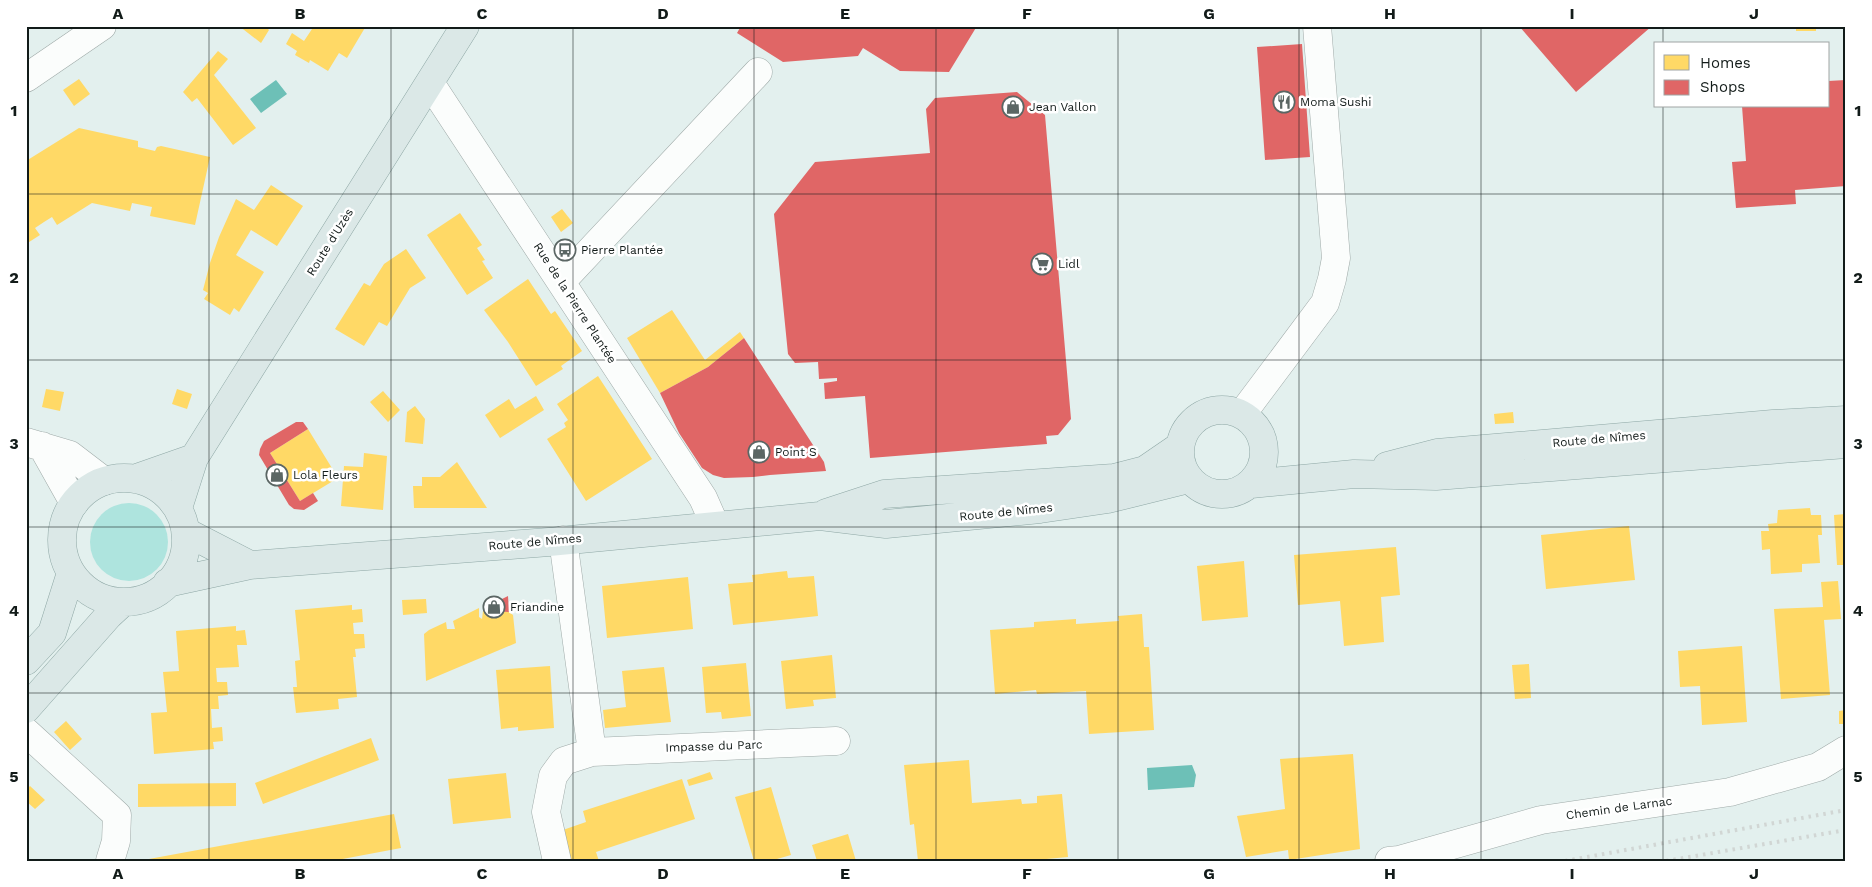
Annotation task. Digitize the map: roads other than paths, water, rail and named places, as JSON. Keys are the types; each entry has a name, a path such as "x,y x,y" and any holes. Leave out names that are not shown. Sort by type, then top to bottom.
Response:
{"main road":[{"name":"Route d'Uzès","path":"182,520 194,458 465,26"},
{"path":"1232,410 1242,414 1255,424 1262,435 1265,453 1260,471 1251,484 1243,490 1229,494 1214,494 1200,488 1189,479 1183,469 1180,446 1185,433 1193,421 1204,413 1232,410"},
{"name":"Route de Nîmes","path":"1354,474 1436,453 1773,424 1846,420"},
{"name":"Route de Nîmes","path":"1251,484 1354,474 1436,476 1846,444"},
{"name":"Route de Nîmes","path":"820,516 884,494 1114,478 1145,470 1180,446"},
{"path":"1265,453 1310,479"},
{"path":"134,479 194,458"},
{"path":"122,604 96,596 82,587 71,573 64,556 62,538 65,520 74,503 87,490 104,481 123,477 160,489 182,520 250,565"},
{"name":"Route de Nîmes","path":"167,583 250,565 562,540 820,516 886,524 1108,499 1189,479"},
{"path":"26,709 109,615 122,604 146,599 160,591 167,583 181,565 186,550 182,520"},
{"path":"26,661 52,633 71,573"}],"street":[{"path":"26,78 102,26"},
{"path":"1242,414 1325,303 1332,279 1336,258 1317,26"},
{"path":"561,282 758,72"},
{"name":"Rue de la Pierre Plantée","path":"430,83 703,498 716,525"},
{"path":"34,444 70,455 104,481"},
{"path":"34,444 74,503"},
{"path":"562,540 592,752"},
{"path":"26,732 117,815 116,841 110,861"},
{"name":"Impasse du Parc","path":"557,861 546,812 552,776 564,761 592,752 836,741"},
{"name":"Chemin de Larnac","path":"1389,861 1399,860 1541,820 1730,792 1818,767 1846,750"}],"railway":[{"path":"1565,861 1846,810"},
{"path":"1666,861 1846,830"}],"place":[{"name":"Moma Sushi","path":"1284,102"},
{"name":"Jean Vallon","path":"1013,107"},
{"name":"Pierre Plantée","path":"565,250"},
{"name":"Lidl","path":"1042,264"},
{"name":"Point S","path":"759,452"},
{"name":"Lola Fleurs","path":"277,475"},
{"name":"Friandine","path":"494,607"}]}
